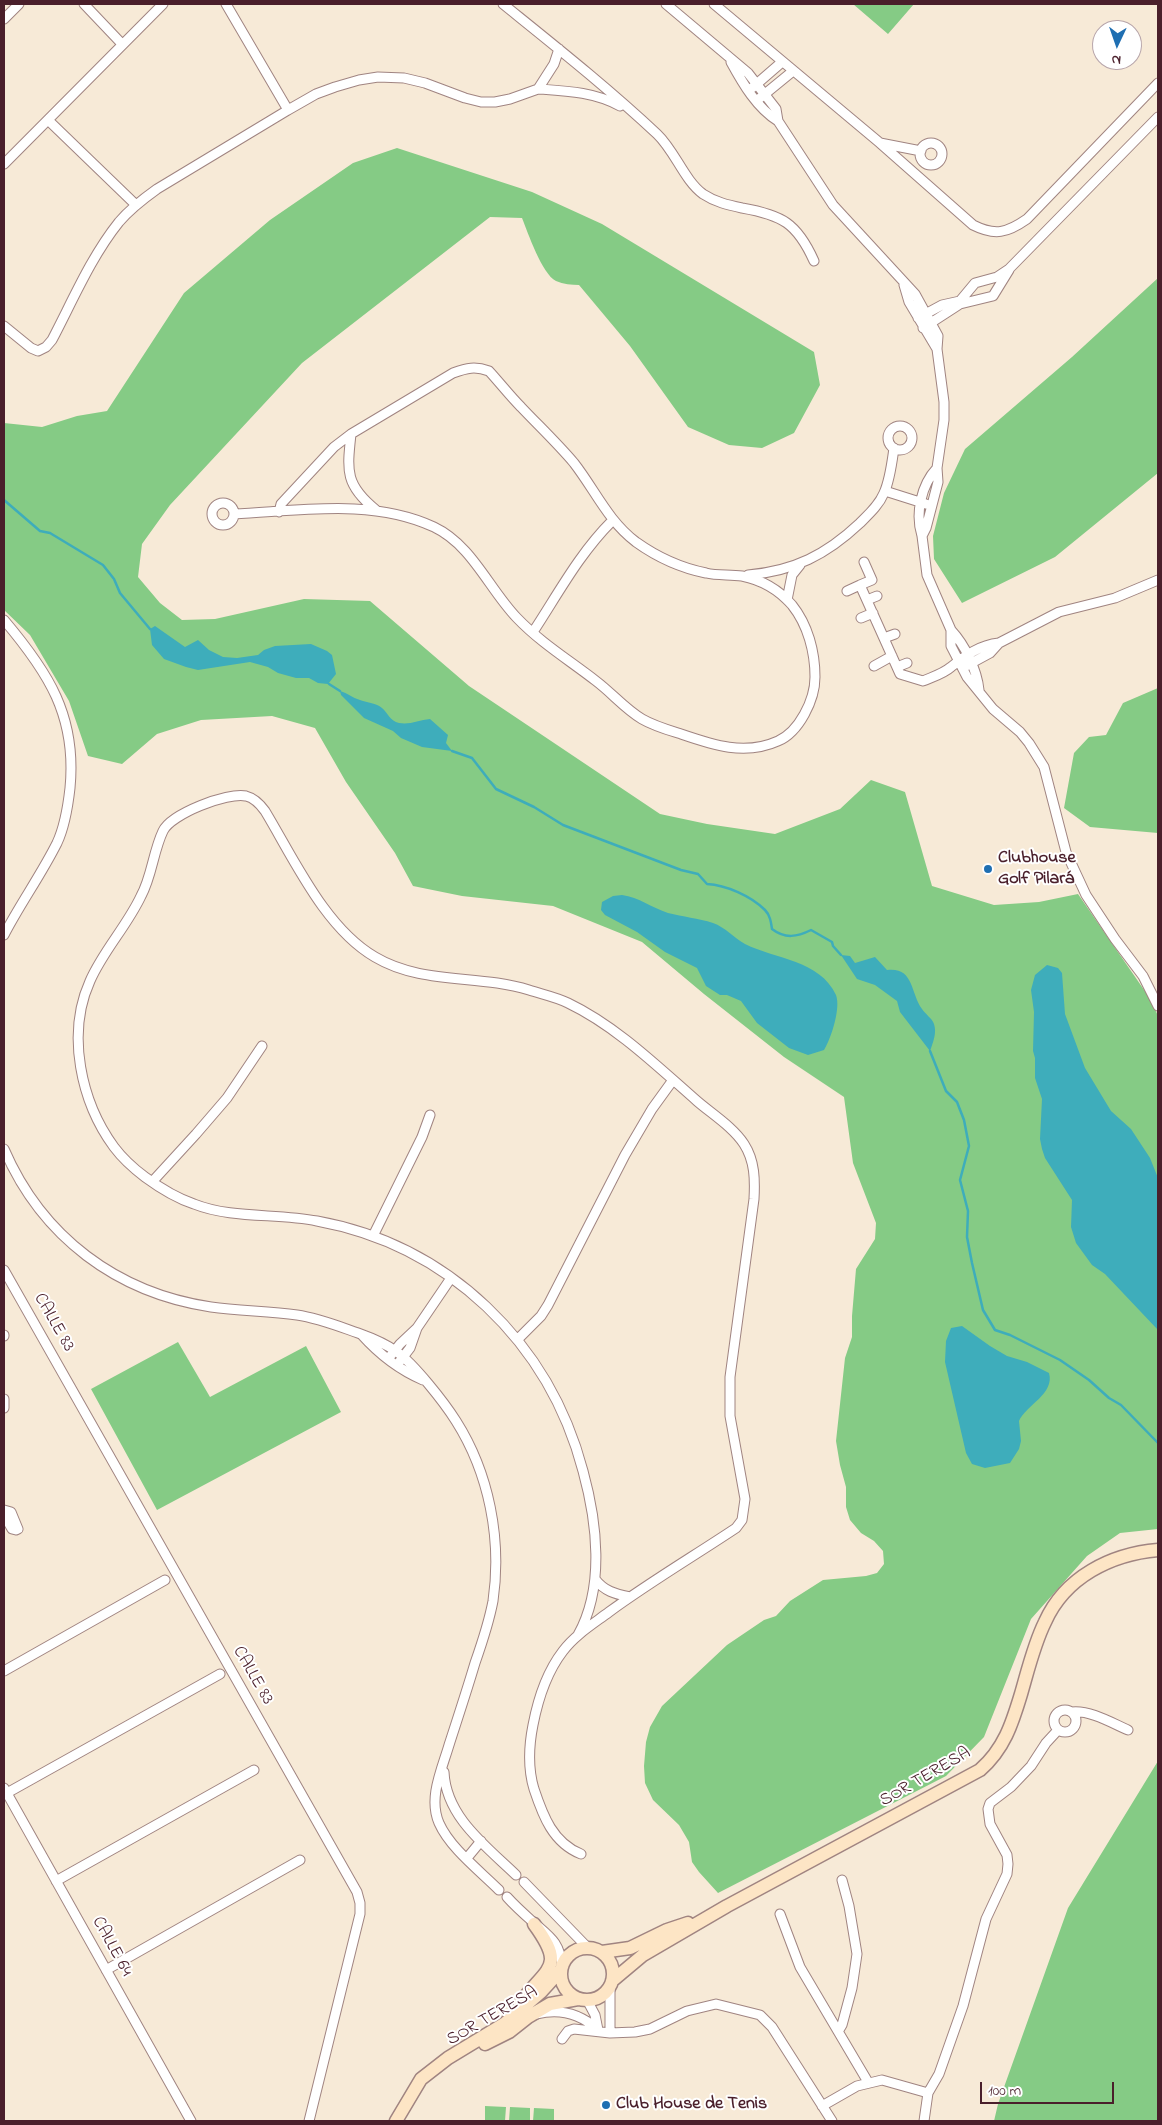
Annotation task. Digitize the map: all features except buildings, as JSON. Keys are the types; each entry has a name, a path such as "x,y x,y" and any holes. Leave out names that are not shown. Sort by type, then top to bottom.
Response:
{"street":[{"path":"4,19 19,4"},
{"path":"84,4 122,44"},
{"path":"4,164 163,4"},
{"path":"226,4 288,110"},
{"path":"503,4 632,111 667,144 701,192 727,205 767,212 778,217 792,227 804,240 814,261"},
{"path":"666,4 748,73 776,109 778,121"},
{"path":"714,4 880,143 973,225 986,231 999,232 1013,229 1027,219 1158,83"},
{"path":"538,89 554,64 559,49"},
{"path":"729,58 739,78 756,101 766,113 778,121 833,205 904,284 909,302 938,336 937,349 944,402 944,420 937,468 938,482 926,528 922,536"},
{"path":"749,90 782,62"},
{"path":"756,101 793,71"},
{"path":"4,326 31,348 38,351 46,347 52,340 98,252 120,222 136,205 157,189 316,94 359,80 378,77 404,78 482,102 510,99 538,89 604,97 632,111"},
{"path":"928,326 960,304 993,296 1009,269 1158,117"},
{"path":"48,120 136,205"},
{"path":"880,143 921,150"},
{"path":"922,315 942,305 960,301 974,283 997,276 1009,269"},
{"path":"279,512 281,504 318,463 351,434 453,373 469,367 479,367 489,371 557,444 586,479 612,520 635,541 660,556 682,566 705,573 740,576 766,574 800,564 825,552 849,534 880,501 885,491 894,448"},
{"path":"351,434 348,470 351,482 364,500 376,510"},
{"path":"937,468 929,476 918,518 928,575 951,630 951,646 965,661 967,677 993,709 1020,732 1040,758 1066,852 1086,894 1115,939 1143,976 1158,1006"},
{"path":"885,491 931,505"},
{"path":"234,514 376,510 405,517 435,528 453,540 468,554 517,618 550,648 596,681 631,712 654,725 719,747 747,749 766,747 785,738 794,730 812,698 815,680 812,648 805,623 787,600 774,588 740,576"},
{"path":"533,632 571,570 612,520"},
{"path":"846,592 872,580 864,562"},
{"path":"787,600 792,575 800,564"},
{"path":"860,585 900,674 923,680 965,661 990,653 999,643 1059,612 1115,598 1158,579"},
{"path":"867,600 876,596"},
{"path":"861,618 873,613"},
{"path":"4,620 33,655 60,706 70,742 72,773 68,806 58,841 4,935"},
{"path":"884,638 895,634"},
{"path":"874,666 892,656"},
{"path":"897,667 907,663"},
{"path":"578,1635 586,1621 595,1579 592,1512 578,1453 569,1426 557,1400 518,1339 474,1296 422,1258 372,1236 348,1228 302,1218 226,1212 196,1205 173,1195 128,1164 100,1126 90,1100 80,1058 80,1018 84,996 102,958 142,896 163,831 168,823 176,817 234,796 248,796 258,802 265,811 316,896 337,926 351,941 374,957 395,967 424,976 487,980 527,989 568,1003 596,1019 624,1039 673,1080 733,1132 744,1144 752,1160 755,1179 730,1377 730,1416 745,1499 745,1512 742,1520 736,1528 630,1597 578,1635 563,1651 542,1688 531,1732 529,1757 532,1782 548,1824 568,1849 581,1854"},
{"path":"152,1182 227,1098 262,1046"},
{"path":"518,1339 541,1316 548,1305 624,1155 673,1080"},
{"path":"372,1236 422,1137 430,1115"},
{"path":"4,1149 22,1186 44,1214 79,1250 115,1276 149,1292 182,1302 212,1307 298,1315 372,1338 403,1356 455,1420 470,1444 490,1503 495,1559 493,1601 485,1633 443,1765 436,1790 435,1806 438,1821 447,1837 499,1890"},
{"name":"CALLE 83","path":"4,1270 356,1892 360,1903 360,1914 309,2121"},
{"path":"388,1359 417,1328 451,1278"},
{"path":"397,1365 410,1348 417,1328"},
{"path":"362,1335 388,1359 409,1374 424,1381"},
{"path":"4,1399 4,1408"},
{"path":"4,1510 10,1512 18,1529 12,1528 4,1515"},
{"name":"SOR TERESA","path":"427,2074 509,2032 528,2017 550,2004 600,1997 611,1984 643,1955 727,1906 980,1770 995,1755 1006,1737 1042,1628 1059,1599 1076,1581 1098,1566 1127,1555 1158,1550"},
{"path":"595,1579 607,1591 630,1597"},
{"path":"4,1671 165,1580"},
{"path":"5,1791 220,1674"},
{"path":"1072,1712 1076,1720 1074,1728 1066,1732 1058,1730 1054,1722 1056,1714 1064,1710 1079,1711 1128,1730"},
{"path":"924,2121 928,2093 939,2074 962,2006 986,1920 1006,1874 1008,1864 1006,1855 988,1815 990,1803 1011,1787 1031,1766 1058,1730"},
{"path":"443,1765 444,1787 449,1801 459,1817 516,1875"},
{"path":"56,1881 254,1770"},
{"name":"CALLE 64","path":"5,1791 191,2121"},
{"path":"467,1858 481,1841"},
{"path":"106,1970 300,1860"},
{"path":"839,2030 852,1988 857,1954 849,1906 842,1880"},
{"path":"524,1882 588,1948"},
{"path":"504,2024 545,1973 552,1961 551,1950 547,1942 534,1924 507,1897"},
{"name":"SOR TERESA","path":"396,2121 416,2087 427,2074 448,2058 504,2024 546,1987 562,1969 566,1959 572,1953 588,1948 602,1952 630,1948 727,1906"},
{"path":"780,1914 800,1967 839,2030 868,2082"},
{"path":"534,1924 548,1934 555,1943 560,1952 563,1984 567,1990 583,1999 595,2015 598,2031"},
{"path":"602,1952 613,1968 610,2033"},
{"path":"562,2039 568,2031 574,2029 610,2033 650,2029 687,2010 707,2006 730,2006 760,2015 772,2027 832,2121"},
{"path":"528,2017 540,2013 560,2011 581,2017 598,2031"},
{"path":"822,2106 857,2086 882,2080 928,2093"}],"green space":[{"path":"853,4 914,4 888,34"},
{"path":"397,148 532,192 602,224 814,352 820,385 794,433 762,448 729,445 688,427 630,346 579,285 562,283 551,277 536,252 522,218 490,217 302,363 170,505 142,544 138,577 160,603 182,620 215,619 304,599 370,601 469,686 660,814 707,824 775,834 840,809 871,780 905,792 932,886 994,905 1039,902 1078,894 1151,1000 1158,1016 1158,1529 1120,1533 1087,1556 1031,1619 984,1737 946,1776 718,1893 692,1862 689,1842 679,1825 653,1800 645,1783 646,1742 650,1727 662,1706 727,1645 764,1620 776,1616 790,1601 823,1580 866,1576 877,1573 884,1564 883,1551 874,1541 861,1533 850,1520 846,1507 846,1487 836,1441 845,1358 852,1337 856,1269 875,1239 876,1223 853,1163 844,1097 784,1057 642,942 553,906 462,896 413,886 395,853 346,782 315,728 272,716 201,720 157,734 122,764 88,756 69,701 30,635 4,610 4,423 42,427 77,416 107,411 184,293 270,220 353,163"},
{"path":"1158,278 1158,473 1055,557 962,603 934,559 933,536 944,493 965,449 1072,357"},
{"path":"1158,688 1158,833 1090,827 1064,808 1074,753 1089,737 1106,735 1123,703"},
{"path":"178,1342 210,1397 306,1346 341,1412 157,1510 91,1389"},
{"path":"1158,1761 1158,2121 994,2121 998,2104 1068,1908"},
{"path":"485,2106 506,2107 505,2121 485,2121"},
{"path":"510,2107 530,2108 530,2121 509,2121"},
{"path":"534,2108 554,2109 554,2121 533,2121"}],"water":[{"path":"155,626 185,647 198,640 209,650 223,657 237,658 258,655 264,650 275,646 311,644 332,655 336,674 328,684 318,683 309,678 296,678 278,673 268,667 250,662 198,670 186,667 164,659 152,645 150,629"},
{"path":"340,691 357,699 380,706 391,719 399,723 411,723 430,719 448,735 446,743 452,751 422,747 401,738 393,731 364,718 341,695"},
{"path":"622,895 634,898 668,913 713,923 722,927 745,944 796,962 819,974 829,983 836,995 837,1001 830,1039 824,1050 808,1055 789,1048 757,1023 741,1001 727,995 720,995 706,986 697,968 665,952 637,932 605,915 601,910 602,902 613,896"},
{"path":"841,955 850,956 855,963 875,957 887,970 902,972 907,977 923,1011 932,1020 935,1027 930,1051 900,1012 897,1001 875,985 857,979"},
{"path":"1047,965 1058,968 1062,973 1065,1014 1085,1068 1111,1111 1131,1129 1150,1158 1158,1178 1158,1330 1105,1274 1092,1265 1076,1243 1071,1227 1072,1200 1045,1158 1042,1149 1040,1139 1042,1099 1035,1078 1033,1051 1034,1012 1031,990 1035,975"},
{"path":"962,1326 1007,1356 1027,1362 1049,1373 1048,1387 1019,1421 1021,1441 1019,1449 1010,1463 985,1468 972,1464 966,1453 945,1362 946,1341 951,1328"}],"waterway":[{"path":"4,500 40,531 50,533 103,565 114,579 120,593 150,629"},
{"path":"329,684 340,691"},
{"path":"452,751 472,758 496,789 534,807 563,825 681,870 698,874 707,884 738,892 753,900 765,910 771,921 772,929 786,936 801,934 811,930 832,942 841,955"},
{"path":"930,1051 946,1091 957,1102 964,1120 969,1146 960,1180 968,1211 967,1237 983,1310 995,1330 1010,1335 1060,1360 1089,1380 1109,1398 1121,1405 1158,1443"}],"place":[{"name":"Clubhouse Golf Pilará","path":"988,869"},
{"name":"Club House de Tenis","path":"606,2105"}]}
